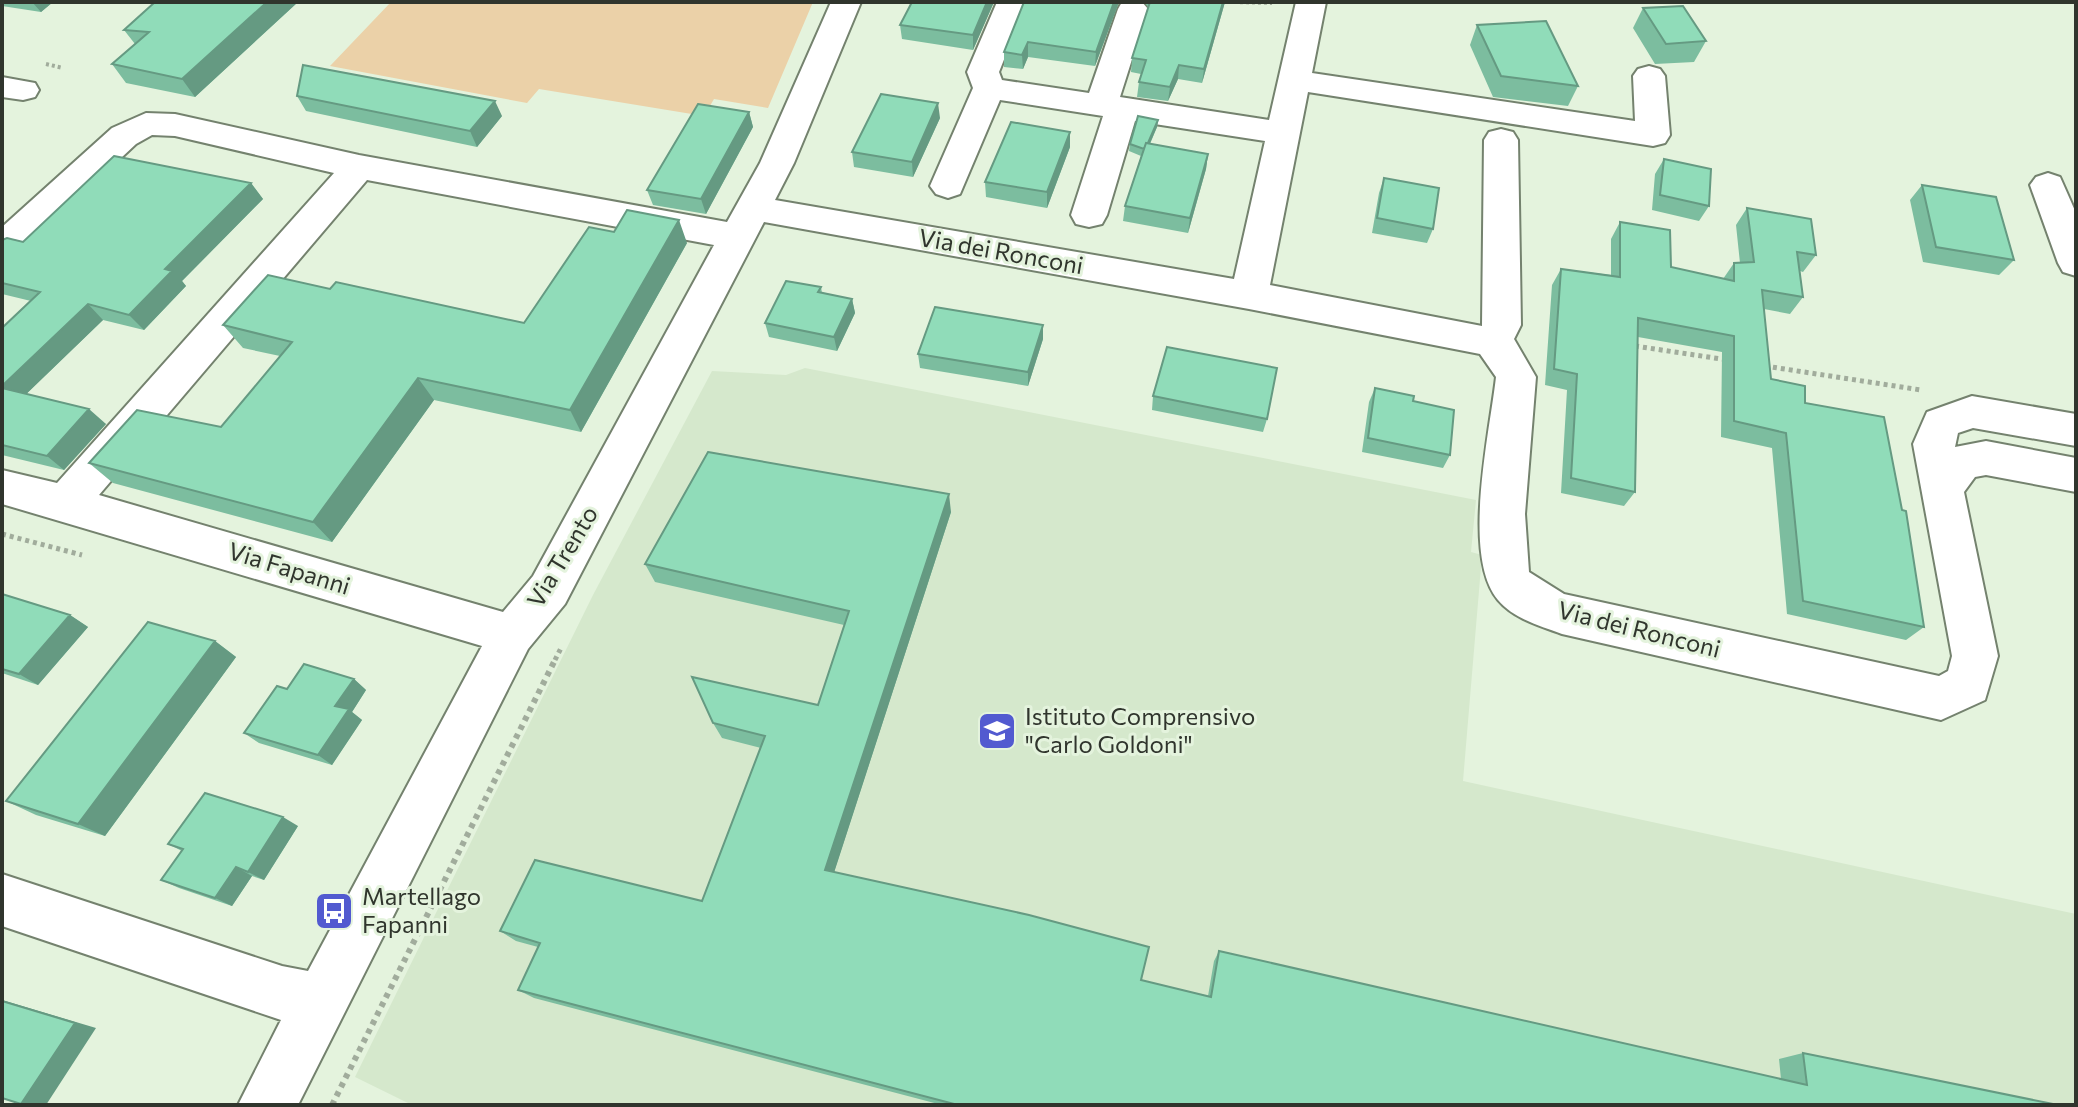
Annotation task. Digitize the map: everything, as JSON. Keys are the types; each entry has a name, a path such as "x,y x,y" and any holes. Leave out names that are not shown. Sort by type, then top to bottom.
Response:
{"street":[{"name":"Via Trento","path":"267,1105 512,635 549,590 745,223 807,99 846,2"},
{"path":"948,186 989,88 983,72 1012,2"},
{"path":"1249,295 1311,2"},
{"path":"1089,215 1133,9"},
{"path":"1294,80 1653,135 1649,76"},
{"path":"989,88 1283,133"},
{"path":"2,248 107,149 146,124 175,125 359,167 745,223"},
{"path":"1492,342 1502,325 1501,140"},
{"path":"66,503 359,167"},
{"path":"2048,185 2076,263"},
{"name":"Via dei Ronconi","path":"745,223 1249,295 1492,342 1506,355 1516,377 1502,550 1510,581 1534,603 1562,614 1941,698 1968,685 1975,656 1945,486 1934,444 1941,423 1972,412 2076,430"},
{"path":"1945,486 1962,462 1986,458 2076,475"},
{"name":"Via Fapanni","path":"2,487 66,503 512,635"},
{"path":"2,900 282,993 322,1001"}],"path":[{"path":"1234,2 1265,6 1276,2"},
{"path":"1626,344 1734,361"},
{"path":"1749,364 1935,392"},
{"path":"332,1105 568,635"}],"shaded area":[{"path":"391,2 813,2 768,108 714,99 704,116 539,89 527,103 330,66"},
{"name":"Istituto Comprensivo \"Carlo Goldoni\"","path":"805,368 1476,500 1471,552 1482,555 1463,781 2076,914 2076,1105 412,1105 355,1077 593,595 712,371 786,375"}],"building":[{"path":"155,2 267,2 182,79 112,64 149,32 124,30"},
{"path":"912,2 987,2 973,35 900,25"},
{"path":"1024,2 1114,2 1096,52 1028,42 1022,55 1004,52"},
{"path":"1150,2 1223,2 1204,69 1179,65 1170,87 1139,82 1146,60 1132,58"},
{"path":"1683,6 1706,41 1666,44 1643,8"},
{"path":"1546,21 1578,86 1501,76 1477,25"},
{"path":"303,65 495,101 470,131 297,96"},
{"path":"881,94 938,103 912,162 852,152"},
{"path":"698,104 749,112 701,199 647,190"},
{"path":"1138,116 1158,120 1144,149 1130,144"},
{"path":"1011,122 1070,132 1047,192 985,182"},
{"path":"1146,143 1208,154 1190,218 1125,206"},
{"path":"114,156 251,183 165,269 172,271 129,315 88,304 2,386 2,328 40,292 2,283 2,240 7,238 23,242"},
{"path":"1664,159 1711,169 1709,206 1660,195"},
{"path":"1384,178 1439,188 1433,229 1377,218"},
{"path":"1922,185 1996,197 2014,260 1936,247"},
{"path":"1747,208 1811,219 1816,255 1797,252 1803,297 1762,290 1771,379 1805,386 1805,403 1884,417 1902,510 1906,511 1924,627 1803,601 1786,433 1734,421 1734,336 1638,318 1635,492 1571,478 1577,374 1554,369 1561,269 1620,277 1620,222 1670,230 1671,267 1734,281 1734,263 1754,262"},
{"path":"627,210 679,220 570,410 418,378 313,522 89,463 137,410 221,427 292,342 223,325 268,275 330,289 336,282 524,323 589,227 614,232"},
{"path":"786,281 821,287 818,292 852,299 834,337 765,323"},
{"path":"935,307 1043,325 1028,372 918,354"},
{"path":"1167,347 1277,368 1267,419 1153,396"},
{"path":"2,388 89,409 47,456 2,445"},
{"path":"1375,388 1414,396 1413,401 1454,410 1450,455 1368,438"},
{"path":"708,452 949,494 825,870 1029,915 1149,947 1141,980 1211,997 1219,951 1807,1085 1803,1053 2058,1105 958,1105 518,990 540,943 500,931 535,860 702,901 765,736 713,723 692,677 818,705 849,611 645,564"},
{"path":"2,594 70,615 19,674 2,669"},
{"path":"148,622 215,641 78,824 6,801"},
{"path":"304,664 354,679 335,706 349,709 318,755 244,733 277,686 287,689"},
{"path":"205,793 283,817 248,872 236,867 215,898 161,880 183,849 168,844"},
{"path":"2,1001 75,1023 21,1104 2,1098"}],"place":[{"name":"Istituto Comprensivo \"Carlo Goldoni\"","path":"997,731"},
{"name":"Martellago Fapanni","path":"334,911"}]}
